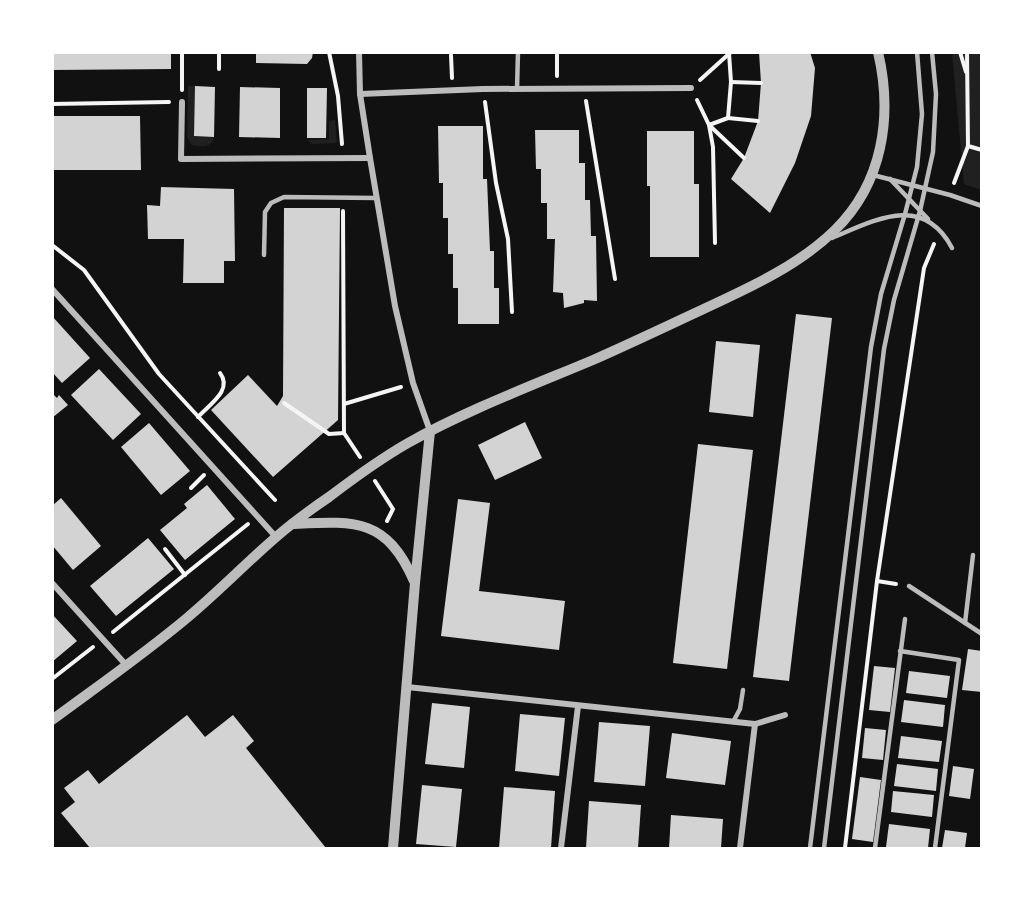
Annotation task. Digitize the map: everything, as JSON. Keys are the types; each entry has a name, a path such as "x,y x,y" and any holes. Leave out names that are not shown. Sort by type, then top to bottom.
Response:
{"street":[{"path":"359,52 360,94 395,306 413,383 430,431 393,849"},
{"path":"52,720 127,666 189,616 276,537 368,468 430,431 762,282 821,242 849,215 873,175 882,142 885,116 885,89 878,52"},
{"path":"360,94 483,89 691,87"},
{"path":"182,102 181,159 370,158"},
{"path":"52,289 276,537"},
{"path":"292,524 351,523 364,526 392,543 401,555 415,583"},
{"path":"52,583 127,666"},
{"path":"407,687 755,724 785,715"},
{"path":"561,849 578,706"},
{"path":"740,849 755,724"}],"lane":[{"path":"517,89 518,52"},
{"path":"810,849 871,346 881,294 913,185 921,132 922,94 917,52"},
{"path":"824,849 884,349 894,300 926,189 933,152 936,94 932,52"},
{"path":"873,175 950,195 981,206"},
{"path":"890,179 930,222"},
{"path":"264,255 265,212 271,203 284,197 376,198"},
{"path":"821,242 874,220 905,214 930,222 940,229 952,248"},
{"path":"965,623 973,555"},
{"path":"909,586 981,634"},
{"path":"875,849 904,619"},
{"path":"900,651 959,660 935,849"},
{"path":"733,722 740,709 743,690"}],"path":[{"path":"52,104 182,102 182,52"},
{"path":"219,52 219,69"},
{"path":"329,52 338,96 343,158"},
{"path":"557,52 557,89"},
{"path":"960,52 967,76"},
{"path":"950,195 968,146 967,52"},
{"path":"728,117 731,82 730,53"},
{"path":"715,243 713,147 709,125 691,87 730,53"},
{"path":"452,55 452,91"},
{"path":"731,82 761,83"},
{"path":"483,89 496,183 508,239 512,312"},
{"path":"584,89 615,279"},
{"path":"709,125 728,117 758,121"},
{"path":"709,125 744,158"},
{"path":"968,146 981,150"},
{"path":"343,198 344,433 393,508 380,534"},
{"path":"845,849 876,581 924,268 940,229"},
{"path":"52,245 84,270 159,374 275,500"},
{"path":"198,417 225,386 220,373"},
{"path":"344,404 413,383"},
{"path":"284,403 329,434 344,433"},
{"path":"52,679 258,516"},
{"path":"165,549 185,575"},
{"path":"876,581 909,586"}],"shaded area":[{"path":"952,53 981,53 981,190 964,184"},
{"path":"188,86 195,86 194,136 214,137 213,141 206,146 192,145 187,137"},
{"path":"335,120 337,143 312,144 307,140 329,139 329,121"}],"building":[{"path":"52,52 171,52 171,69 52,70"},
{"path":"256,52 313,52 307,64 256,63"},
{"path":"759,52 810,52 815,68 811,116 795,163 770,213 731,179 744,158 758,121 761,83"},
{"path":"195,86 215,87 214,137 194,136"},
{"path":"240,87 280,88 280,138 239,137"},
{"path":"307,88 327,88 326,138 307,138"},
{"path":"52,116 140,116 141,170 52,170"},
{"path":"438,126 483,126 483,179 487,179 490,251 494,251 494,288 499,288 499,324 458,324 458,288 453,288 453,254 448,254 448,218 443,218 443,183 439,183"},
{"path":"535,130 579,130 579,163 585,163 585,200 590,200 591,236 596,236 597,301 584,300 584,303 564,308 563,293 553,292 555,239 547,239 547,203 541,203 541,169 536,169"},
{"path":"647,131 694,131 694,184 699,184 699,257 650,257"},
{"path":"161,187 234,189 235,261 224,261 224,283 183,283 184,239 148,239 147,205 160,206"},
{"path":"284,208 340,208 338,420 273,477 211,410 248,375 277,406 283,396"},
{"path":"796,314 832,318 789,681 753,677"},
{"path":"52,316 90,358 62,383 52,372"},
{"path":"716,341 760,345 753,417 709,412"},
{"path":"99,369 141,414 113,440 71,395"},
{"path":"52,393 57,398 59,395 68,405 52,418"},
{"path":"525,422 542,458 495,480 478,445"},
{"path":"149,423 190,471 161,495 121,447"},
{"path":"698,444 753,450 727,669 673,663"},
{"path":"207,485 235,519 185,560 160,530 187,508 184,504"},
{"path":"61,498 101,546 73,570 52,545 52,506"},
{"path":"458,499 490,503 479,591 565,601 559,650 441,636"},
{"path":"148,538 174,569 116,616 90,586"},
{"path":"52,614 77,641 52,662"},
{"path":"968,649 982,651 982,692 962,690"},
{"path":"874,666 895,668 890,712 869,710"},
{"path":"909,671 950,676 947,698 906,693"},
{"path":"904,700 945,705 943,727 901,722"},
{"path":"432,703 470,707 464,768 425,764"},
{"path":"520,714 565,718 559,776 515,771"},
{"path":"187,715 205,737 233,715 254,741 246,748 326,848 90,848 61,813 75,802 64,788 88,770 99,784"},
{"path":"599,722 650,726 645,786 594,782"},
{"path":"865,728 886,730 883,760 862,758"},
{"path":"672,733 731,741 725,785 666,778"},
{"path":"901,736 942,741 939,762 898,758"},
{"path":"897,764 938,769 936,791 894,786"},
{"path":"953,766 974,769 970,799 949,796"},
{"path":"860,777 881,780 873,842 852,839"},
{"path":"422,785 462,789 456,847 416,844"},
{"path":"504,787 555,791 551,848 499,848"},
{"path":"893,791 934,795 932,817 891,812"},
{"path":"589,801 641,805 638,848 586,848"},
{"path":"671,815 723,819 721,848 669,848"},
{"path":"889,824 930,829 928,848 886,847"},
{"path":"945,830 967,833 965,848 942,848"}]}
